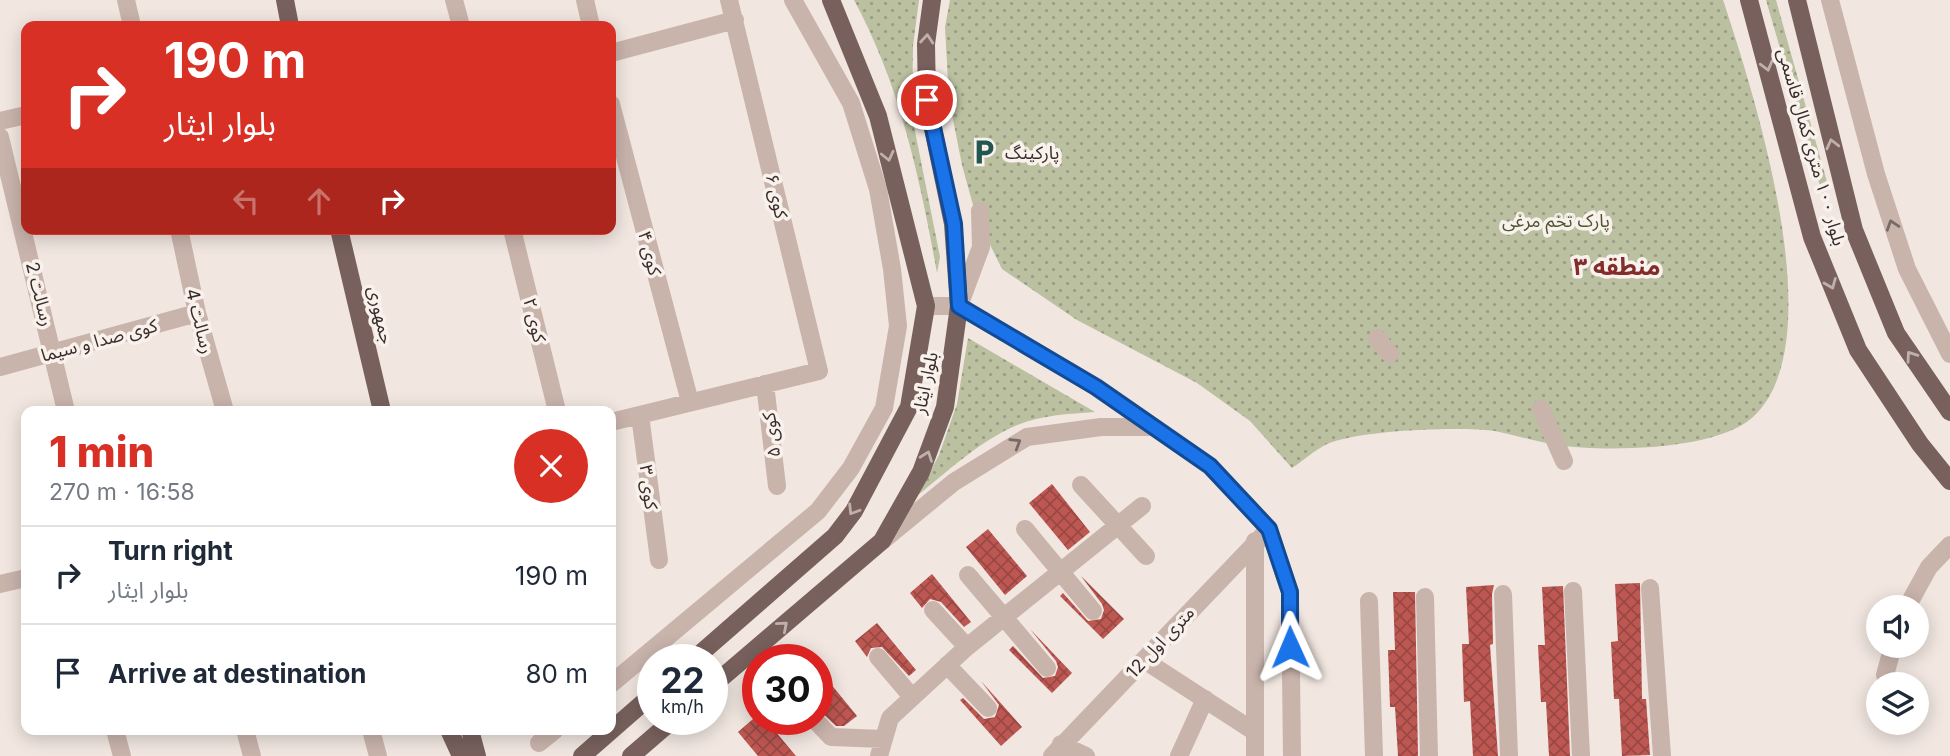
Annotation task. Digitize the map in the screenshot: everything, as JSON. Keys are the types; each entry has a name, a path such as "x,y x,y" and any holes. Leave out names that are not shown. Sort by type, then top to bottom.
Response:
{"main road":[{"path":"285,0 289,21"},
{"name":"بلوار ایثار","path":"711,644 835,536 854,511 909,407 926,306 878,116 831,0"},
{"name":"بلوار ایثار","path":"728,673 882,541 921,472 945,407 959,306 954,224 927,100 926,44 932,0"},
{"name":"بلوار ۱۰۰ متری کمال قاسمی","path":"1749,0 1812,236 1857,350 1920,444 1950,481"},
{"name":"بلوار ۱۰۰ متری کمال قاسمی","path":"1797,0 1854,230 1896,333 1950,412"},
{"name":"جمهوری","path":"340,235 381,406"},
{"path":"616,726 637,708"},
{"path":"452,735 462,756"},
{"path":"458,735 462,756"},
{"path":"471,735 477,756"},
{"path":"582,756 606,735"},
{"path":"631,756 655,735"}],"street":[{"path":"126,0 131,21"},
{"path":"454,0 460,21"},
{"path":"584,0 590,21"},
{"name":"کوی ۶","path":"729,0 819,371 765,384"},
{"path":"616,680 818,511 851,468 884,408 898,326 892,269 878,189 851,103 793,0"},
{"path":"1830,0 1876,174 1907,270 1950,354"},
{"path":"616,52 734,20"},
{"path":"809,26 878,116"},
{"path":"0,121 21,116"},
{"name":"کوی ۴","path":"616,123 690,402"},
{"name":"رسالت 2","path":"0,137 21,221"},
{"path":"959,306 981,247 980,211"},
{"name":"رسالت 2","path":"24,235 65,406"},
{"name":"رسالت 4","path":"180,235 197,313 224,406"},
{"name":"کوی ۲","path":"514,235 557,406"},
{"path":"926,306 959,306 1096,387 1210,466 1269,529 1290,592 1292,756"},
{"name":"کوی صدا و سیما","path":"0,367 197,313"},
{"path":"1377,338 1390,354"},
{"path":"616,421 765,384"},
{"name":"کوی ۵","path":"765,384 777,486"},
{"path":"1541,409 1564,461"},
{"name":"کوی ۳","path":"640,415 659,560"},
{"path":"882,541 954,482 1027,437 1101,427 1154,427"},
{"path":"1081,485 1146,556"},
{"path":"829,735 881,748 890,718 912,697 1003,617 1142,506"},
{"path":"1025,529 1093,611"},
{"name":"12 متری اول","path":"1056,750 1269,529"},
{"path":"1255,541 1255,756"},
{"path":"1914,595 1929,567 1950,545"},
{"path":"968,575 1047,668"},
{"path":"0,584 21,579"},
{"path":"1650,588 1662,756"},
{"path":"1573,591 1581,756"},
{"path":"1503,594 1509,756"},
{"path":"1425,597 1429,756"},
{"path":"1369,601 1374,756"},
{"path":"933,610 967,647"},
{"path":"878,657 912,697"},
{"path":"1144,660 1255,732"},
{"path":"947,665 988,708"},
{"path":"1179,756 1205,699"},
{"path":"116,735 122,756"},
{"path":"246,735 252,756"},
{"path":"372,735 378,756"},
{"path":"539,743 549,735"},
{"path":"1056,750 1086,756"}],"green space":[{"path":"854,0 919,0 913,46 912,116 940,257 937,273 915,167 896,99 870,32"},
{"name":"پارک تخم مرغی","path":"950,0 1723,0 1752,93 1780,214 1787,276 1787,333 1776,381 1753,417 1714,437 1687,443 1630,448 1578,447 1495,431 1410,430 1342,439 1323,446 1292,468 1250,421 1197,383 1077,320 1002,269 976,216 962,165 949,99 945,27"},
{"path":"1766,0 1776,0 1829,189 1822,193"},
{"path":"968,338 1095,412 1044,417 1002,432 977,448 918,495 939,455 957,404"}],"building":[{"path":"1052,484 1090,532 1068,550 1029,503"},
{"path":"988,529 1027,576 1005,595 966,547"},
{"path":"932,574 971,622 964,627 941,602 930,599 922,608 910,593"},
{"path":"1081,576 1124,619 1103,639 1060,596 1063,593 1088,621 1101,619 1104,610 1102,604"},
{"path":"1640,583 1642,699 1646,699 1650,755 1622,756 1619,699 1614,699 1611,642 1618,641 1615,584"},
{"path":"1494,585 1493,644 1490,645 1498,756 1473,756 1470,701 1464,702 1462,644 1469,644 1466,587"},
{"path":"1563,586 1570,756 1549,756 1546,702 1541,702 1538,645 1545,645 1542,587"},
{"path":"1393,592 1415,592 1418,756 1398,756 1395,707 1390,707 1388,650 1395,650"},
{"path":"877,623 916,670 909,676 882,647 871,648 867,657 855,641"},
{"path":"1030,629 1072,673 1052,693 1009,650 1013,646 1043,678 1055,676 1058,667 1056,661"},
{"path":"981,681 1022,727 1001,746 960,700 963,698 984,719 995,717 999,705"},
{"path":"833,687 857,716 844,726 833,723"},
{"path":"742,729 742,735 778,735 796,756 758,756 738,732"}],"place":[{"name":"پارکینگ","path":"984,152"}],"district":[{"name":"منطقه ۳","path":"1617,266"}],"route":[{"path":"927,100 954,224 959,306 982,317 1096,387 1115,403 1210,466 1269,529 1290,592 1290,647"}]}
